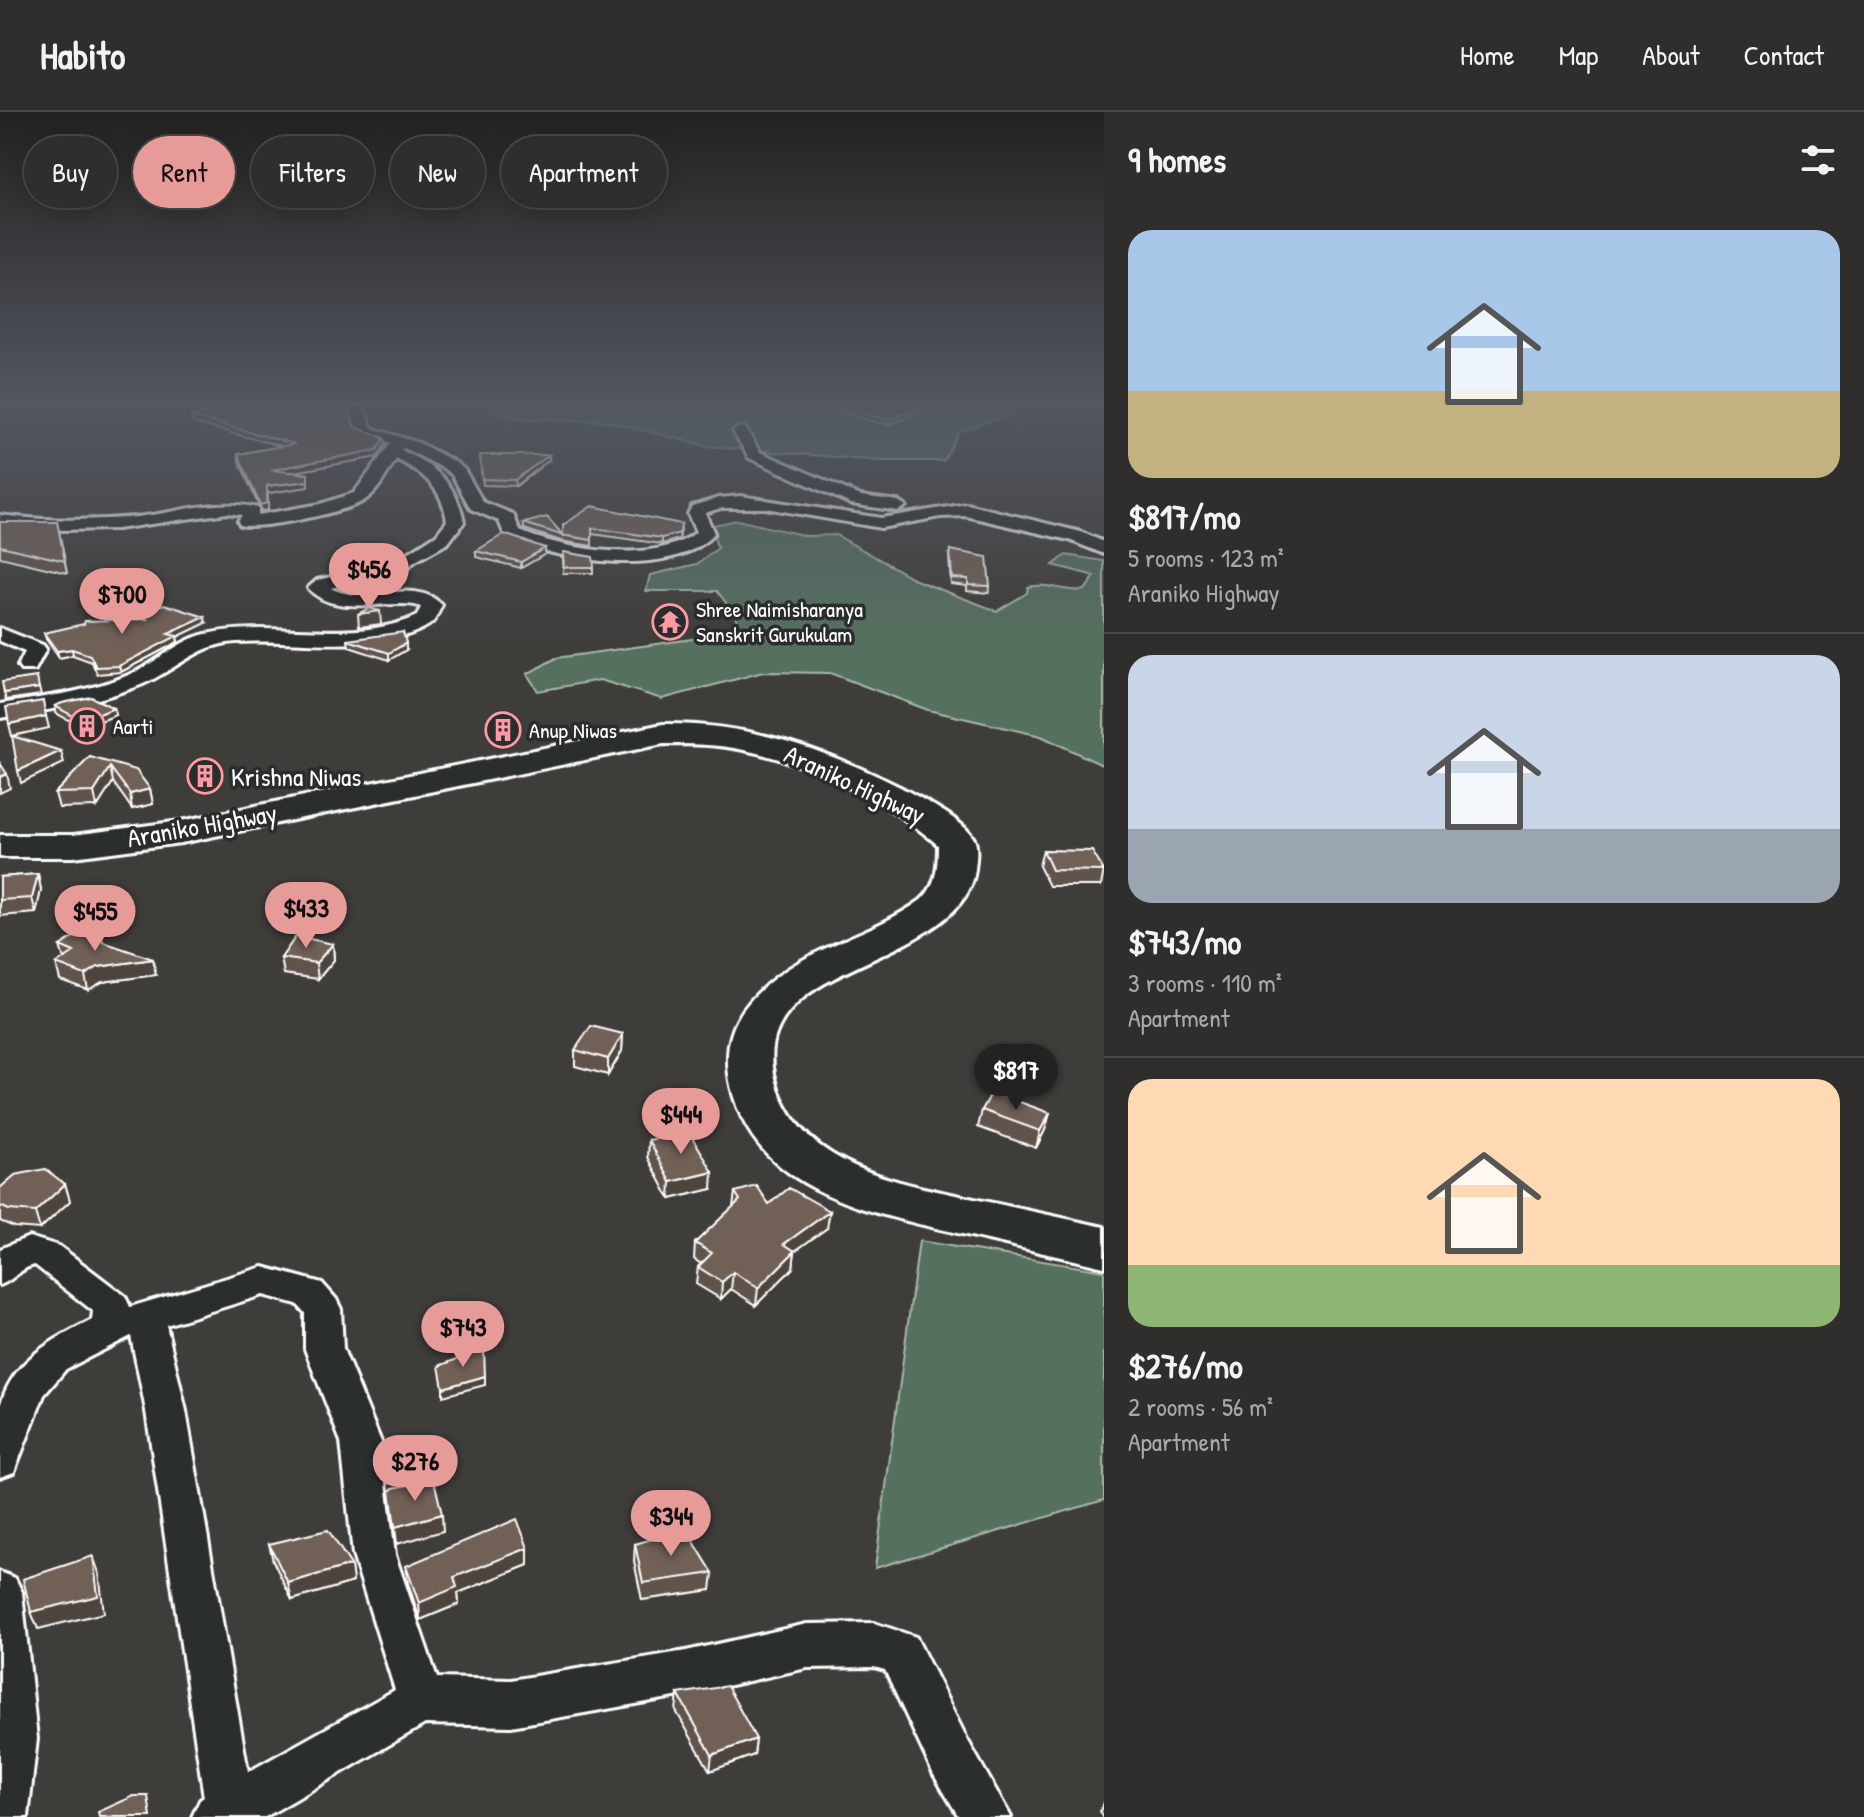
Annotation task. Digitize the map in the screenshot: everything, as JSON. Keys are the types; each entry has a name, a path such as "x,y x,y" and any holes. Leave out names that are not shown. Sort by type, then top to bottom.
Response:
{"highway":[{"name":"Araniko Highway","path":"0,846 73,846 181,832 663,734 733,737 794,751 928,816 957,842 956,875 949,893 925,915 817,969 789,988 763,1013 750,1040 749,1066 757,1100 780,1135 810,1163 838,1182 866,1193 1104,1247"}],"street":[{"path":"0,520 21,523 132,522 221,507 252,512 246,521 262,522 305,510 342,505 357,499 373,485"},
{"path":"0,711 72,700 153,672 207,640 243,636 377,635 403,631 425,620 432,605 429,602 400,597 335,598 317,588 397,568 408,558 442,539 456,522 454,503 442,485"},
{"path":"465,485 477,505 507,518 512,534 522,540 540,547 594,556 684,551 701,541 705,533 696,514 698,510 726,502 757,502 878,523 912,521 947,511 985,513"},
{"path":"820,485 857,501 885,506 959,507 1075,536 1104,549"},
{"path":"0,634 36,649 28,666"},
{"path":"0,1271 8,1261 29,1250 47,1255 112,1306 128,1323 166,1411 223,1813 421,1701 511,1703 686,1673 807,1646 874,1645 900,1652 951,1758 986,1817"},
{"path":"0,1460 28,1387 53,1358 128,1323 263,1281 309,1293 323,1309 324,1349 361,1442 374,1555 421,1701"},
{"path":"0,1592 13,1739 3,1817"}],"green space":[{"path":"737,520 807,536 836,535 918,581 997,611 1027,593 1028,587 1085,590 1095,576 1053,565 1066,555 1104,561 1104,766 1041,736 928,710 830,673 763,672 662,699 600,680 538,691 527,674 556,658 736,633 736,616 717,591 646,591 650,575 697,564 718,548 709,526"},
{"path":"919,1241 1104,1271 1104,1500 875,1568"}],"building":[{"path":"251,485 279,485 267,486 267,503 260,505"},
{"path":"592,506 681,524 680,533 662,538 592,528 592,540 561,535 524,523 547,517 563,535 563,525"},
{"path":"0,522 57,522 65,561 0,546"},
{"path":"504,534 545,548 521,562 476,551"},
{"path":"950,550 987,557 990,586 968,585 968,579 952,578"},
{"path":"563,552 593,557 594,567 564,567"},
{"path":"142,574 139,600 98,577"},
{"path":"164,604 205,617 168,634 177,636 119,666 96,667 90,655 72,649 57,651 44,633 84,624 85,621 147,619 140,615"},
{"path":"369,608 380,611 358,614"},
{"path":"403,632 406,643 389,653 348,640"},
{"path":"37,677 39,688 4,693 2,682"},
{"path":"91,697 114,708 82,721 55,706 62,703"},
{"path":"43,701 46,716 9,724 6,707"},
{"path":"12,736 61,751 18,771"},
{"path":"90,757 136,770 150,789 130,794 110,767 94,792 55,793"},
{"path":"0,763 7,774 0,777"},
{"path":"1043,850 1092,851 1104,871 1052,870"},
{"path":"38,874 32,898 0,900 0,877"},
{"path":"90,926 100,931 103,942 153,959 98,967 85,975 56,964 74,952 60,946"},
{"path":"296,936 333,944 316,963 281,958"},
{"path":"591,1026 623,1034 608,1059 575,1050"},
{"path":"992,1092 1050,1113 1040,1131 982,1110"},
{"path":"689,1131 713,1172 671,1182 649,1140"},
{"path":"45,1169 65,1184 35,1212 9,1210 0,1206 0,1188 15,1175"},
{"path":"757,1186 769,1204 789,1188 830,1211 784,1244 795,1251 758,1288 733,1272 722,1282 698,1267 712,1253 695,1243 740,1200 735,1192"},
{"path":"484,1349 485,1376 443,1388 439,1366"},
{"path":"434,1480 442,1514 395,1527 390,1491"},
{"path":"517,1519 528,1548 454,1577 457,1587 419,1603 406,1566"},
{"path":"686,1529 713,1573 643,1583 635,1544"},
{"path":"328,1530 351,1565 288,1583 269,1544"},
{"path":"93,1556 98,1596 31,1612 23,1579"},
{"path":"727,1686 756,1739 712,1755 678,1694"},
{"path":"134,1796 148,1796 151,1817 99,1817 98,1812"}],"place":[{"name":"Shree Naimisharanya Sanskrit Gurukulam","path":"670,622"},
{"name":"Aarti","path":"87,726"},
{"name":"Anup Niwas","path":"503,730"},
{"name":"Krishna Niwas","path":"205,776"}]}
